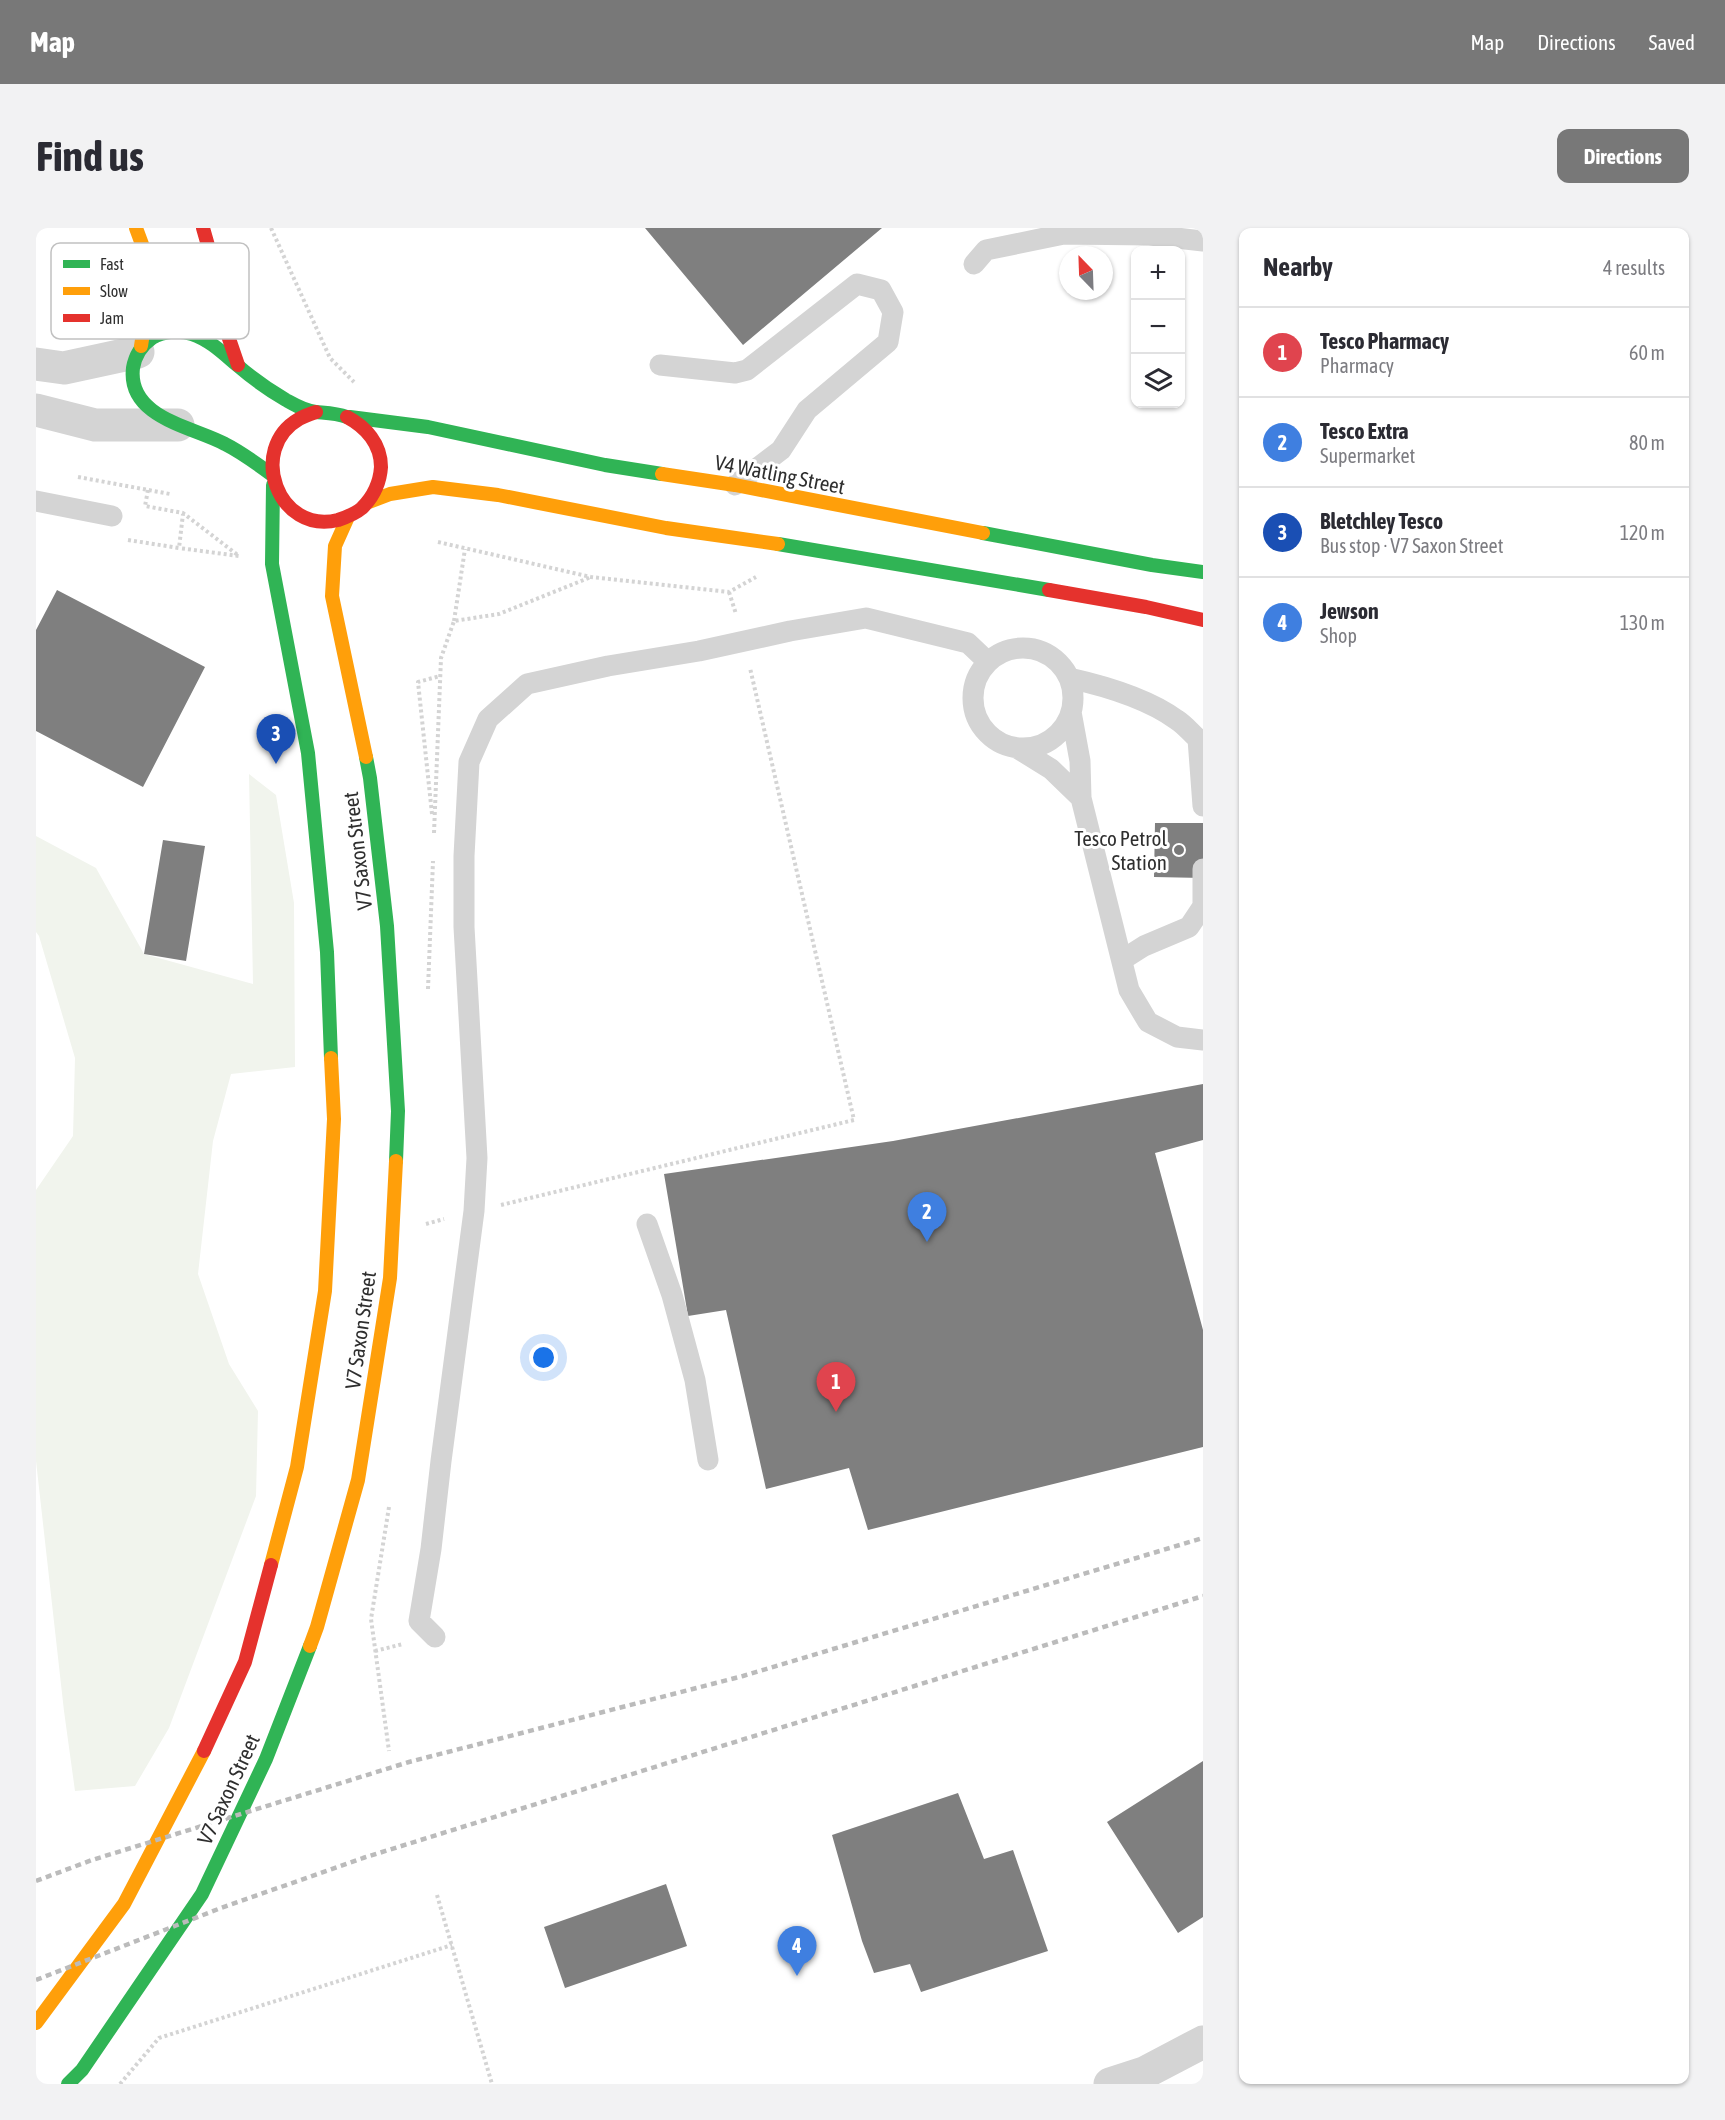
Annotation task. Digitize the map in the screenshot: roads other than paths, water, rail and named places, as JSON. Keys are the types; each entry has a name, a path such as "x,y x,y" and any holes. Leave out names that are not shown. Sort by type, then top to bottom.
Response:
{"main road":[{"path":"136,228 142,243"},
{"path":"203,228 207,243"},
{"path":"142,339 133,368 138,394 147,406 178,425 235,448 272,479 282,500 296,513 312,520 331,522 348,517 369,502 390,494 434,487 498,495 666,528 783,545 1123,603 1203,620"},
{"path":"140,349 154,339"},
{"path":"205,339 218,347 238,366 296,405 316,412 333,412 350,417 363,427 374,439 380,454 381,471 377,487 369,502"},
{"path":"229,339 238,366"},
{"path":"272,479 272,453 281,434 297,420 316,412"},
{"name":"V4 Watling Street","path":"350,417 428,427 604,465 735,485 1152,565 1203,572"},
{"name":"V7 Saxon Street","path":"36,2023 124,1904 189,1782 245,1662 297,1467 325,1291 334,1119 327,952 308,753 272,564 272,479"},
{"name":"V7 Saxon Street","path":"68,2084 82,2070 202,1894 266,1759 317,1627 358,1480 390,1278 398,1111 387,926 370,777 332,596 335,546 348,517"}],"street":[{"path":"36,364 64,368 140,349"},
{"path":"36,410 95,425 178,425"},
{"path":"1110,2084 1144,2073 1203,2042"}],"lane":[{"path":"974,264 986,250 1064,234 1150,235 1203,241"},
{"path":"660,365 735,374 747,370 856,284 881,290 893,312 888,342 807,410 781,450 735,485"},
{"path":"36,501 112,516"},
{"path":"435,1637 419,1621 434,1528 474,1211 477,1158 464,927 464,856 469,762 488,719 527,684 608,666 699,651 744,640 866,618 968,643 988,662"},
{"path":"1081,798 1051,768 1017,748 1000,743 986,733 977,720 973,705 978,674 988,662 1001,653 1016,648 1032,649 1047,654 1060,664 1069,678 1073,695 1071,712 1080,761 1081,798 1129,990 1148,1022 1177,1037 1203,1040"},
{"path":"1069,678 1105,686 1148,704 1178,720 1197,739 1203,806"},
{"path":"1017,748 1034,747 1050,740 1063,728 1071,712"},
{"path":"1122,960 1144,946 1189,927 1203,906 1203,869"},
{"path":"647,1224 672,1295 695,1380 708,1460"}],"railway":[{"path":"36,1881 92,1860 409,1762 743,1676 1203,1538"},
{"path":"36,1980 221,1908 363,1858 1203,1596"}],"place":[{"name":"Bletchley Tesco","path":"276,764"},
{"name":"Tesco Petrol Station","path":"1179,850"},
{"name":"Tesco Extra","path":"927,1242"},
{"name":"Tesco Pharmacy","path":"836,1412"},
{"name":"Jewson","path":"797,1976"}]}
